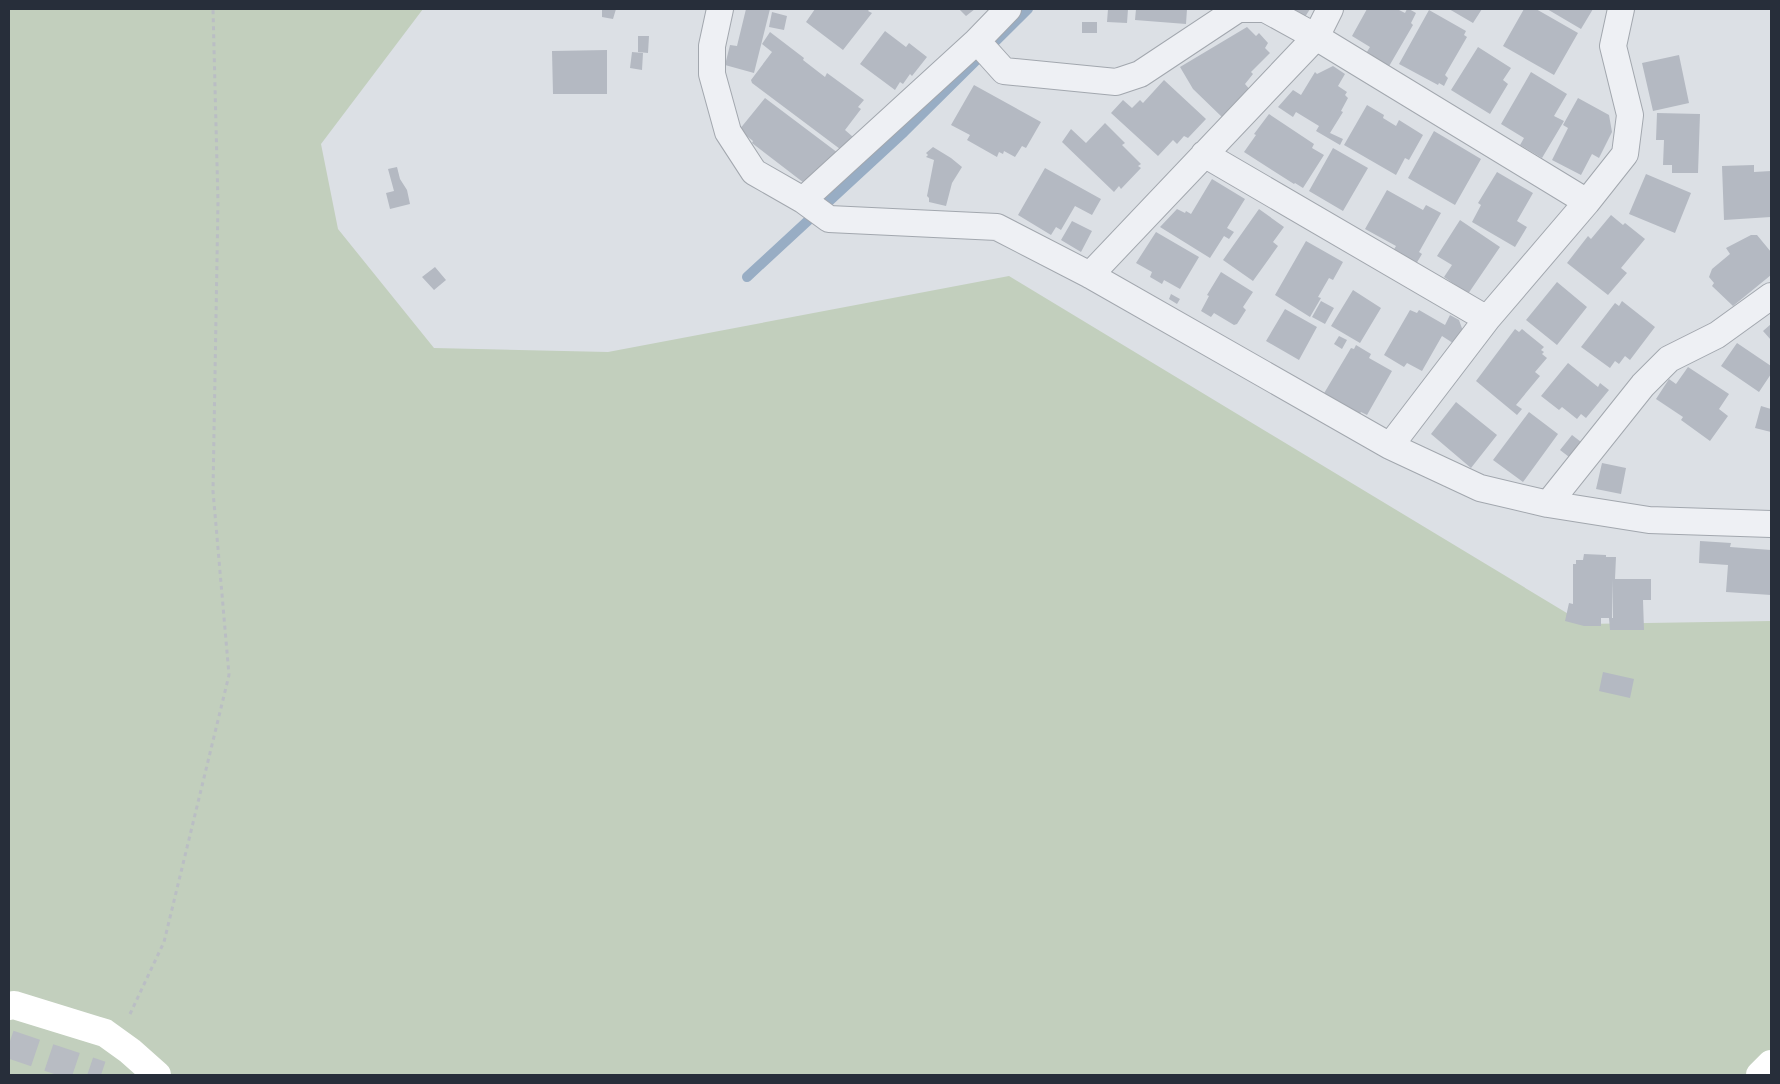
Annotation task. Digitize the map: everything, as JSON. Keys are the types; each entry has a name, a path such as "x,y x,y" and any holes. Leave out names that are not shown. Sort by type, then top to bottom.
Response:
{"street":[{"path":"720,9 712,46 712,74 728,132 754,172 803,200 829,219 997,227 1090,275 1390,446 1480,488 1548,504 1649,520 1771,524"},
{"path":"803,200 977,41 1008,9"},
{"path":"977,41 1004,71 1116,82 1140,74 1238,9 1265,9 1316,37 1587,202"},
{"path":"1090,275 1316,37 1330,9"},
{"path":"1390,446 1487,319 1587,202 1625,154 1630,115 1613,46 1621,9"},
{"path":"1204,154 1487,319"},
{"path":"1548,504 1643,385 1669,359 1717,335 1771,296"},
{"path":"9,1006 14,1005 105,1033 130,1051 157,1075"},
{"path":"1760,1075 1771,1064"}],"path":[{"path":"127,1019 164,942 229,675 213,491 218,202 213,9"}],"green space":[{"path":"9,9 423,9 321,144 338,229 434,348 608,352 1009,276 1585,624 1771,621 1771,1075 9,1075"}],"building":[{"path":"602,9 616,9 613,19 602,17"},
{"path":"746,9 770,9 754,73 725,65 730,45 737,46"},
{"path":"815,9 870,9 868,11 872,13 843,50 806,22"},
{"path":"959,9 975,9 966,16"},
{"path":"1108,9 1128,9 1127,23 1107,22"},
{"path":"1136,9 1187,9 1186,24 1135,20"},
{"path":"1289,9 1310,9 1305,17"},
{"path":"1367,9 1397,9 1405,13 1409,9 1416,13 1411,23 1413,25 1388,68 1365,55 1370,47 1352,36"},
{"path":"1449,9 1482,9 1473,23"},
{"path":"1524,9 1536,9 1578,33 1554,75 1503,46"},
{"path":"1547,9 1593,9 1581,29"},
{"path":"1429,10 1466,31 1464,35 1467,37 1445,75 1448,78 1444,86 1439,83 1438,85 1399,64"},
{"path":"772,12 787,16 784,30 769,27"},
{"path":"1082,22 1097,22 1097,33 1082,33"},
{"path":"1247,27 1256,36 1259,33 1268,43 1265,48 1270,53 1251,72 1253,74 1245,84 1251,91 1223,118 1193,89 1180,67"},
{"path":"885,31 906,47 909,43 927,57 912,76 910,74 903,84 900,82 895,90 860,64"},
{"path":"770,32 825,77 827,73 864,100 858,107 861,109 845,130 860,143 848,155 752,83 751,80 772,52 762,44"},
{"path":"638,36 649,36 648,53 638,52"},
{"path":"1478,47 1511,68 1503,80 1508,84 1490,114 1451,90"},
{"path":"607,50 607,94 553,94 552,51"},
{"path":"632,52 643,53 642,70 630,68"},
{"path":"1679,55 1689,103 1653,111 1642,63"},
{"path":"1333,66 1345,74 1338,86 1347,92 1345,95 1348,98 1341,111 1343,112 1330,133 1343,139 1340,145 1316,131 1319,126 1296,112 1293,117 1278,107 1293,90 1301,95 1315,72 1317,74"},
{"path":"1531,72 1567,94 1554,116 1564,121 1542,158 1520,145 1524,138 1501,124"},
{"path":"1164,80 1206,119 1188,138 1184,136 1177,144 1173,140 1158,156 1111,113 1123,100 1132,108 1140,100 1143,103"},
{"path":"974,85 1041,122 1026,148 1022,146 1015,157 1004,151 1003,154 999,152 997,157 967,140 970,135 951,125"},
{"path":"765,98 842,156 808,186 752,143 753,141 739,130"},
{"path":"1578,98 1609,115 1612,132 1599,158 1592,154 1581,175 1552,160 1568,128 1563,125"},
{"path":"1367,105 1384,115 1383,118 1396,126 1399,120 1423,135 1409,160 1405,158 1396,175 1344,145"},
{"path":"1657,113 1700,114 1698,173 1672,173 1672,165 1663,165 1664,140 1656,140"},
{"path":"1269,114 1314,144 1312,148 1324,155 1303,188 1244,152 1256,135 1254,134"},
{"path":"1105,123 1125,143 1122,145 1141,164 1138,166 1141,168 1121,189 1119,186 1114,192 1062,142 1071,129 1086,143"},
{"path":"1434,131 1481,159 1455,205 1408,178"},
{"path":"933,147 962,167 952,183 946,206 929,202 927,196 934,160 926,157 928,155 926,153"},
{"path":"1333,148 1368,168 1343,211 1309,191"},
{"path":"1754,165 1754,172 1771,171 1771,217 1724,220 1722,166"},
{"path":"397,167 400,179 407,190 410,204 390,209 386,193 394,191 388,169"},
{"path":"1045,168 1101,199 1092,215 1075,206 1061,230 1056,227 1051,235 1018,215"},
{"path":"1497,172 1533,193 1517,221 1527,227 1515,247 1472,222 1481,205 1478,203"},
{"path":"1646,174 1691,193 1675,233 1629,214"},
{"path":"1212,179 1245,199 1227,228 1234,232 1229,239 1224,236 1210,258 1160,227 1177,209 1191,214"},
{"path":"1387,190 1423,210 1426,205 1441,213 1419,252 1422,254 1416,264 1393,251 1396,246 1365,229"},
{"path":"1259,209 1284,227 1273,242 1278,246 1253,281 1223,260"},
{"path":"1611,215 1623,225 1625,223 1645,239 1621,268 1627,273 1608,295 1567,263 1588,236 1591,239"},
{"path":"1460,220 1500,247 1468,294 1444,277 1452,265 1437,256"},
{"path":"1072,221 1092,231 1081,252 1061,240"},
{"path":"1156,232 1199,257 1180,289 1164,280 1162,284 1150,277 1152,272 1136,263"},
{"path":"1751,235 1757,235 1771,252 1771,275 1733,306 1712,286 1714,283 1709,277 1712,269 1730,254 1726,248"},
{"path":"1306,241 1343,262 1333,280 1329,278 1318,297 1321,298 1310,317 1275,295"},
{"path":"435,267 446,280 434,290 422,277"},
{"path":"1221,272 1253,292 1243,307 1246,310 1237,324 1234,325 1214,313 1211,317 1201,311 1209,296 1207,295"},
{"path":"1557,282 1587,307 1557,345 1526,320"},
{"path":"1353,290 1381,308 1360,343 1331,326"},
{"path":"1171,294 1180,299 1177,304 1169,299"},
{"path":"1321,301 1334,308 1325,324 1312,317"},
{"path":"1622,301 1655,327 1630,360 1625,356 1619,364 1615,361 1610,368 1581,347 1615,303 1619,306"},
{"path":"1285,309 1317,327 1299,360 1266,341"},
{"path":"1410,310 1417,313 1419,310 1445,325 1450,315 1459,320 1464,334 1456,345 1442,336 1422,371 1407,363 1404,367 1384,355"},
{"path":"1771,324 1771,340 1763,331"},
{"path":"1515,329 1519,332 1522,329 1544,347 1541,350 1544,352 1542,354 1547,358 1535,372 1540,376 1516,405 1522,409 1517,415 1476,381"},
{"path":"1339,336 1347,340 1342,349 1334,344"},
{"path":"1737,343 1771,366 1771,374 1759,392 1721,366"},
{"path":"1356,345 1371,354 1369,358 1392,371 1367,415 1361,412 1358,416 1323,395 1351,348 1354,349"},
{"path":"1568,363 1598,387 1600,383 1609,390 1586,418 1581,414 1577,419 1562,407 1559,410 1541,396"},
{"path":"1688,367 1729,394 1719,409 1728,416 1710,441 1681,420 1683,417 1656,399 1669,379 1676,384"},
{"path":"1456,402 1497,435 1471,468 1431,434"},
{"path":"1761,406 1771,409 1771,432 1755,428"},
{"path":"1529,412 1558,434 1523,482 1493,460"},
{"path":"1572,435 1585,445 1573,460 1560,450"},
{"path":"1602,463 1626,468 1621,494 1596,489"},
{"path":"1700,541 1731,543 1730,547 1771,550 1771,595 1726,592 1728,565 1699,563"},
{"path":"1584,554 1616,557 1615,579 1651,579 1651,600 1643,600 1644,630 1610,630 1609,618 1601,618 1601,626 1584,626 1565,621 1569,603 1573,604 1573,564 1576,564 1576,560 1583,560","holes":["1612,579 1613,618 1612,618"]},
{"path":"1603,672 1634,679 1630,698 1599,691"}],"waterway":[{"path":"747,277 904,132 1028,9"}],"tunnel":[{"path":"9,1044 101,1075"}]}
